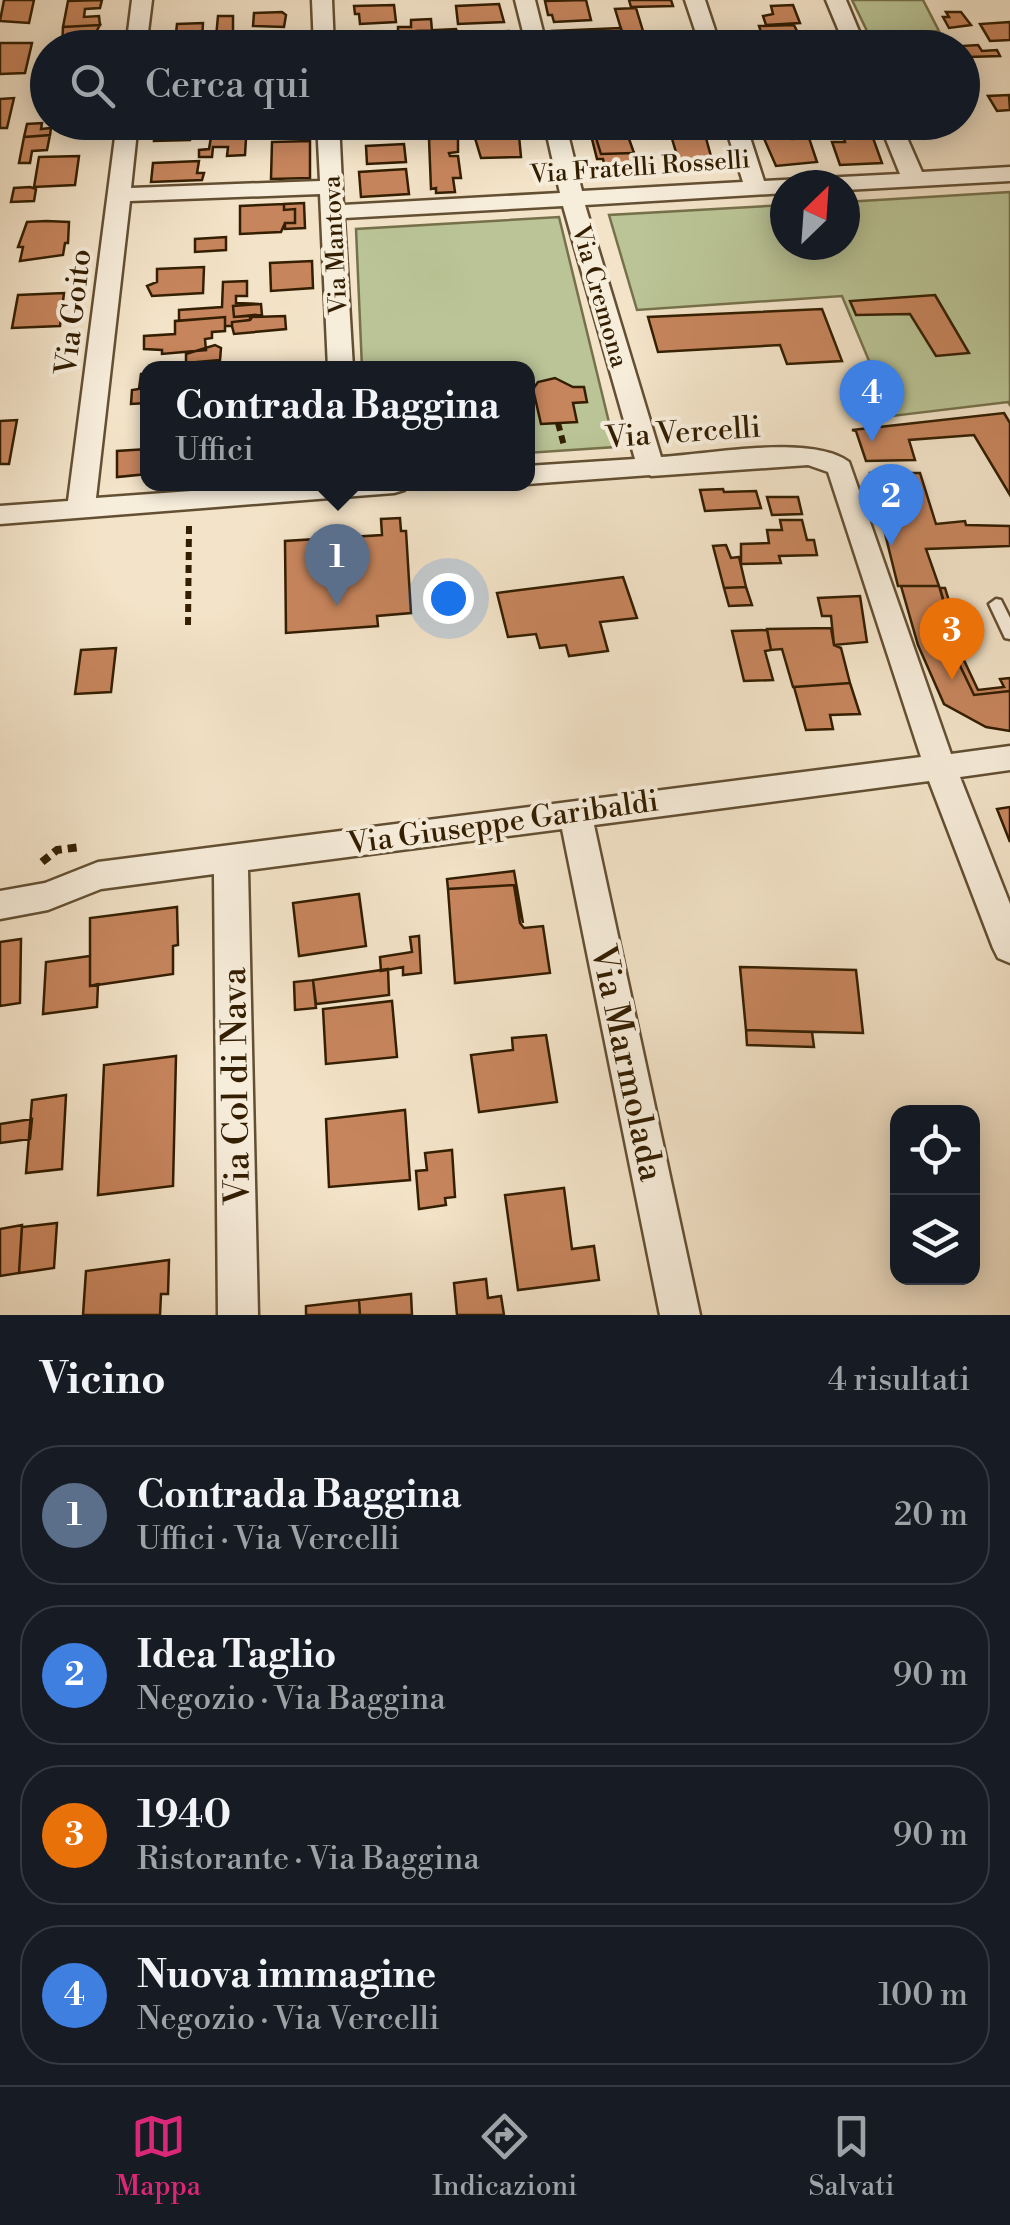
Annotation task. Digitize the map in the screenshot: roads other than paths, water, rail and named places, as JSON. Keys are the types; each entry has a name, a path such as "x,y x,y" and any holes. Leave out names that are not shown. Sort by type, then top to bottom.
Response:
{"street":[{"path":"138,30 142,0"},
{"path":"322,0 323,30"},
{"path":"526,0 532,30"},
{"path":"696,0 705,30"},
{"path":"836,0 848,30"},
{"name":"Via Goito","path":"81,509 126,140"},
{"name":"Via Mantova","path":"329,140 340,361"},
{"name":"Via Cremona","path":"558,140 652,468"},
{"path":"740,140 754,186"},
{"path":"897,140 913,178"},
{"name":"Via Fratelli Rosselli","path":"333,212 1010,174"},
{"path":"120,195 332,186"},
{"name":"Via Vercelli","path":"535,475 808,456 828,459 840,468 925,728 942,766"},
{"path":"0,515 282,491"},
{"name":"Via Giuseppe Garibaldi","path":"0,904 48,896 98,876 1010,758"},
{"path":"942,766 1010,948"},
{"name":"Via Marmolada","path":"576,812 680,1315"},
{"name":"Via Col di Nava","path":"231,857 238,1315"}],"lane":[{"path":"996,604 1010,634"}],"place":[{"name":"Nuova immagine","path":"872,442"},
{"name":"Idea Taglio","path":"891,546"},
{"name":"Contrada Baggina","path":"337,606"},
{"name":"1940","path":"952,680"}]}
